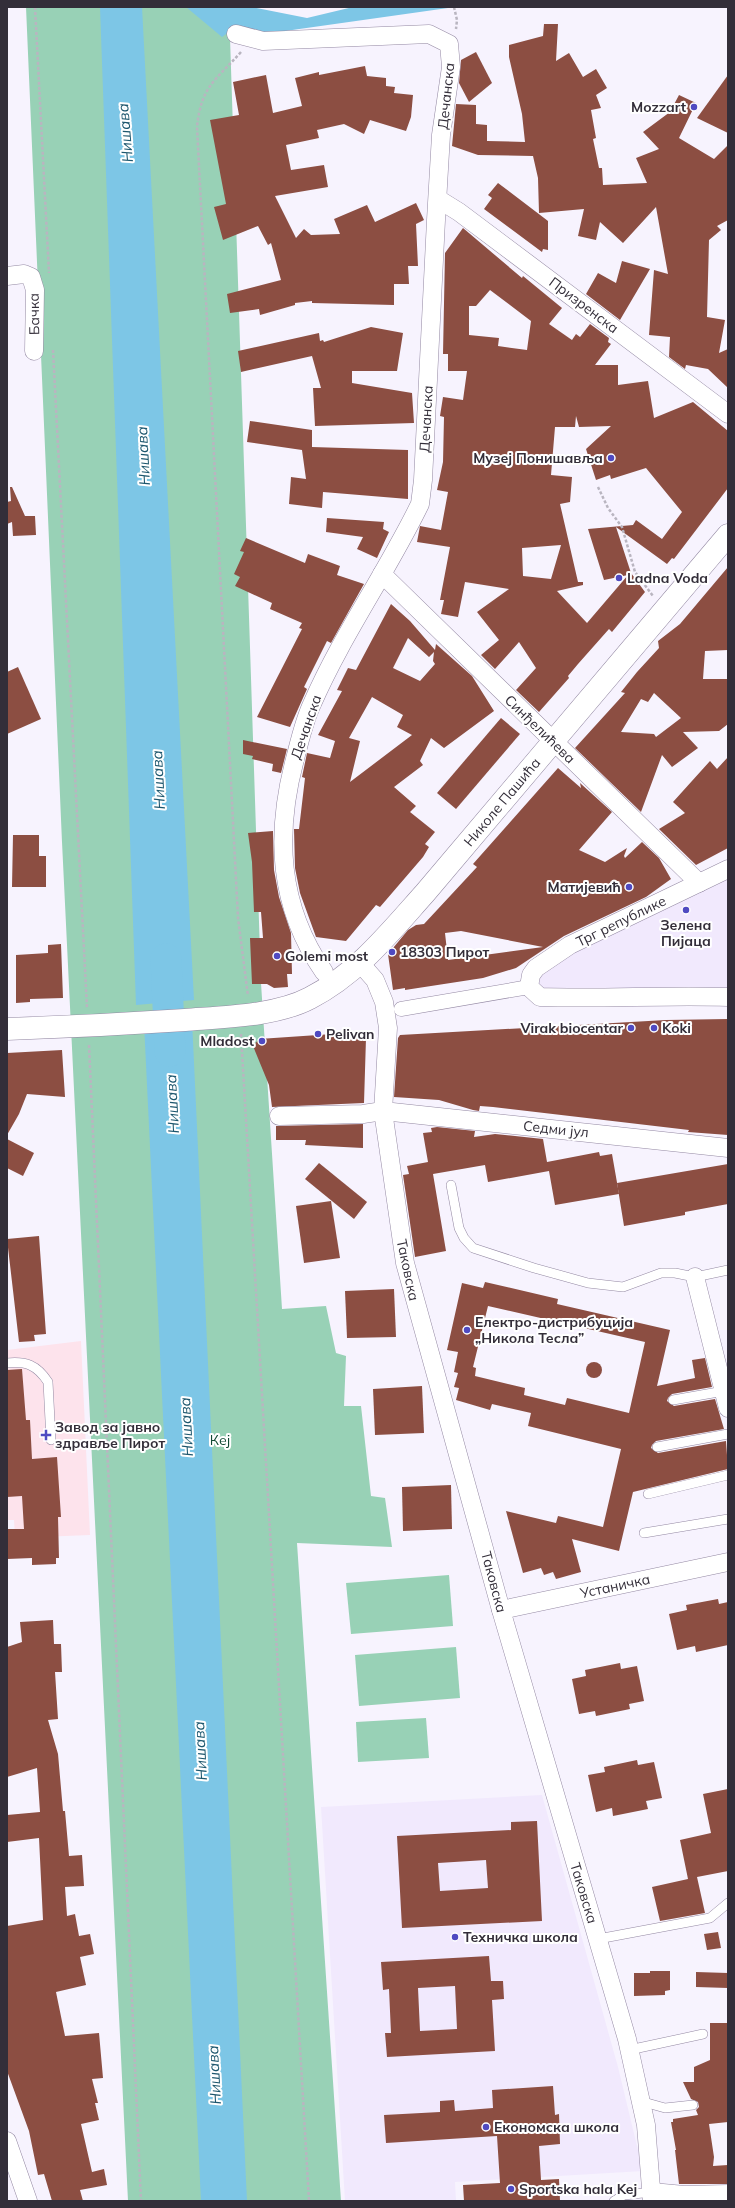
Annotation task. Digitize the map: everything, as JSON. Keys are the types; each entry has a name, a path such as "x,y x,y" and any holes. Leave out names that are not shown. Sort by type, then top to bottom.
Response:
{"main road":[{"name":"Николе Пашића","path":"7,1029 93,1032 245,1017 309,999 360,963 421,898 728,535"}],"street":[{"name":"Дечанска","path":"236,34 263,41 293,41 429,34 449,44 451,67 441,135 423,480 420,504 312,704 286,792 283,817 286,890 293,914 309,951 324,972"},
{"name":"Призренска","path":"438,199 459,212 728,414"},
{"name":"Бачка","path":"7,276 24,274 31,277 35,290 34,351"},
{"name":"Синђелићева","path":"382,574 699,883"},
{"name":"Трг републике","path":"529,987 531,975 546,960 570,945 728,869"},
{"name":"Таковска","path":"360,963 375,980 384,1002 388,1028 383,1111 405,1264 501,1610 598,1939 629,2050 646,2125 652,2197"},
{"path":"401,1009 529,987 540,997 601,999 683,996 728,997"},
{"name":"Седми јул","path":"278,1116 363,1114 383,1111 728,1148"},
{"path":"695,1277 728,1408"},
{"name":"Устаничка","path":"501,1610 728,1562"},
{"path":"7,2141 28,2201"},
{"path":"652,2197 728,2194"}],"lane":[{"path":"451,1186 459,1228 464,1238 473,1248 486,1253 588,1283 624,1287 661,1273 675,1273 695,1277 728,1270"},
{"path":"7,1363 21,1362 29,1364 43,1374 48,1382 50,1440"},
{"path":"674,1400 724,1390"},
{"path":"657,1447 728,1434"},
{"path":"648,1494 728,1476"},
{"path":"644,1533 728,1519"},
{"path":"598,1939 710,1918 728,1903"},
{"path":"629,2050 702,2034"},
{"path":"640,2101 665,2108 694,2105"},
{"path":"614,2201 624,2195 652,2197"}],"path":[{"path":"35,7 49,278"},
{"path":"254,39 209,86 199,108 197,127 238,918 245,1017 240,1031 309,2201"},
{"path":"53,349 93,1032 141,2201"},
{"path":"598,487 608,508 622,527 635,572 664,610"}],"shaded area":[{"name":"Зелена Пијаца","path":"728,865 728,998 533,988 542,967"},
{"name":"Завод за јавно здравље Пирот","path":"81,1341 90,1535 15,1538 14,1520 7,1520 7,1350"},
{"name":"Техничка школа","path":"542,1795 618,2067 643,2171 455,2182 456,2201 345,2201 321,1807"}],"green space":[{"name":"Кеј","path":"26,7 229,7 261,983 282,1309 326,1306 336,1353 346,1356 344,1406 361,1406 371,1496 385,1498 392,1547 297,1543 341,2201 128,2201 62,842"},
{"path":"449,1575 453,1626 351,1634 346,1583"},
{"path":"456,1647 460,1698 359,1706 355,1655"},
{"path":"426,1718 429,1758 358,1762 356,1722"}],"water":[{"path":"100,7 142,7 194,1000 136,1005"},
{"path":"186,7 252,7 307,18 353,7 455,7 264,34 234,28 222,37"},
{"path":"192,1020 247,2201 201,2201 144,1023"}],"building":[{"path":"544,24 558,24 556,61 569,53 583,77 596,69 607,88 596,95 601,108 591,110 596,138 593,139 599,168 602,168 603,185 647,183 636,158 659,149 643,132 670,112 679,95 696,103 679,138 714,159 728,145 728,220 717,226 721,230 709,240 707,317 725,320 719,353 728,349 728,388 708,369 686,365 685,369 669,357 670,337 649,335 654,270 668,274 656,207 623,243 600,222 596,240 578,236 584,209 539,213 538,178 533,156 478,155 452,146 456,104 476,105 476,124 487,125 487,141 525,142 522,114 509,57 509,45 543,36"},
{"path":"476,52 492,83 469,102 459,83 461,60"},
{"path":"365,66 367,76 386,78 386,86 395,87 394,93 413,95 411,117 406,131 370,120 364,134 344,124 317,130 319,138 286,145 291,170 324,165 328,187 275,196 296,238 304,229 311,235 340,234 334,219 367,205 375,222 416,203 424,220 416,224 418,266 408,266 409,284 394,284 394,305 312,303 312,301 295,303 295,305 260,315 259,309 230,313 227,294 281,280 271,243 268,245 258,226 223,240 214,207 226,204 210,120 239,115 233,82 266,75 273,113 302,106 295,78 319,72 319,75"},
{"path":"728,75 728,133 697,118"},
{"path":"498,183 548,221 548,250 543,249 542,252 484,209 492,198 488,195"},
{"path":"463,228 522,278 523,276 562,308 549,324 572,340 576,334 580,337 590,324 609,338 608,342 611,344 595,365 618,365 618,385 648,381 654,418 693,402 728,431 728,488 674,559 672,558 667,564 616,527 631,573 645,592 612,632 609,629 578,664 568,676 569,678 539,712 516,690 536,668 519,642 495,669 481,655 499,640 477,612 509,589 465,582 458,617 441,614 444,600 440,600 450,547 417,542 420,526 441,530 448,492 437,490 443,462 444,417 440,416 443,397 463,400 467,371 448,371 448,354 443,354 445,253","holes":["490,290 531,321 527,350 498,346 499,338 469,335 469,306 476,306","576,416 579,427 611,426 586,449 596,480 610,475 611,479 646,468 682,512 662,539 636,520 633,525 588,529 604,580 628,575 587,623 557,591 583,585 583,582 578,582 560,504 570,502 572,477 551,475 555,427 575,427","561,545 551,579 523,576 522,548"]},
{"path":"622,261 650,269 620,320 586,294 598,273 616,283"},
{"path":"371,327 403,333 397,371 352,371 352,383 412,393 414,423 315,426 313,388 321,388 312,356 241,372 238,351 319,333 320,341 323,340 324,342"},
{"path":"250,421 312,430 312,447 408,450 408,499 323,492 322,508 289,504 291,477 306,479 302,450 247,442"},
{"path":"10,487 12,487 25,516 35,516 36,535 13,536 12,522 7,524 7,502 11,501"},
{"path":"327,518 384,522 383,529 389,532 377,558 357,549 363,537 326,532"},
{"path":"246,538 305,563 308,554 340,566 337,575 364,584 331,643 327,641 304,687 307,689 290,727 257,717 302,629 299,628 302,623 270,609 272,603 235,586 240,577 234,574 244,552 240,551"},
{"path":"728,567 728,650 705,651 703,679 728,679 728,724 719,731 683,732 698,748 672,767 662,755 641,812 575,748 625,693 621,692 659,648 658,641 680,624","holes":["654,693 681,718 656,737 654,734 621,732 641,699 648,702"]},
{"path":"391,604 410,621 435,650 436,644 472,676 494,711 444,748 431,738 420,761 423,765 394,787 416,806 410,812 435,832 425,844 429,847 423,857 380,907 376,905 346,941 316,937 300,893 295,868 294,829 299,829 305,778 302,777 307,753 330,758 335,741 318,735 342,691 337,690 348,668 356,670","holes":["408,638 429,657 434,652 433,661 435,664 420,681 393,668","372,697 403,715 397,727 412,735 350,782 360,741 349,738"]},
{"path":"18,667 41,719 7,734 7,672"},
{"path":"501,718 520,734 456,809 437,793"},
{"path":"243,740 287,749 281,773 272,771 273,764 252,759 253,756 243,754"},
{"path":"728,757 728,848 696,865 659,829 685,813 673,802 710,761 717,769"},
{"path":"558,768 581,788 580,783 612,812 579,850 605,862 627,848 624,856 625,858 642,842 659,858 671,879 646,897 564,936 516,968 483,978 405,990 405,988 393,990 388,954 408,930 416,925 424,924 477,867 473,864","holes":["461,931 543,947 448,960 445,933"]},
{"path":"273,831 274,870 279,897 291,933 292,974 287,974 288,987 274,988 267,984 252,984 250,938 263,938 261,912 254,912 252,862 248,833"},
{"path":"13,835 39,835 39,856 46,856 46,887 12,887"},
{"path":"61,944 63,998 30,999 30,1002 16,1003 16,955 48,953 48,945"},
{"path":"728,1019 728,1135 688,1132 689,1130 493,1107 480,1106 479,1111 439,1100 394,1097 398,1038 400,1035 666,1020"},
{"path":"362,1032 366,1038 364,1103 272,1107 269,1085 253,1046 259,1039"},
{"path":"62,1050 65,1097 27,1094 19,1114 7,1135 7,1053"},
{"path":"363,1124 363,1148 305,1145 306,1140 276,1140 276,1126"},
{"path":"437,1127 475,1131 474,1137 495,1134 543,1139 547,1162 599,1152 600,1156 612,1154 619,1194 555,1205 549,1171 488,1182 485,1165 433,1174 446,1251 415,1257 403,1175 409,1174 407,1166 428,1162 423,1133 432,1132 431,1128"},
{"path":"7,1139 34,1153 23,1176 7,1168"},
{"path":"319,1163 367,1202 354,1219 305,1179"},
{"path":"728,1164 728,1204 685,1212 685,1215 624,1226 617,1183"},
{"path":"331,1201 340,1258 304,1263 296,1206"},
{"path":"39,1236 46,1334 34,1335 35,1341 19,1342 7,1239"},
{"path":"485,1282 558,1299 557,1304 670,1330 657,1386 695,1378 692,1360 705,1358 712,1387 672,1394 667,1401 674,1406 715,1399 724,1429 656,1441 651,1448 658,1453 726,1441 728,1469 633,1492 619,1551 572,1539 581,1572 556,1579 553,1572 544,1575 541,1568 523,1573 506,1511 556,1523 558,1516 603,1527 621,1449 528,1426 531,1413 492,1404 490,1410 456,1400 459,1388 454,1387 458,1373 454,1372 458,1352 447,1350 462,1283 483,1288","holes":["488,1306 645,1342 629,1413 567,1398 565,1405 524,1395 525,1388 475,1376 476,1368 473,1367"]},
{"path":"394,1289 396,1337 347,1338 345,1291"},
{"path":"594,1362 600,1364 602,1370 600,1376 594,1378 588,1376 586,1370 588,1364"},
{"path":"22,1369 26,1420 30,1420 32,1459 57,1457 61,1517 58,1517 59,1558 56,1558 56,1564 32,1565 32,1558 7,1559 7,1529 24,1529 22,1496 7,1497 7,1370"},
{"path":"422,1386 424,1433 375,1435 373,1389"},
{"path":"451,1485 452,1529 403,1531 402,1487"},
{"path":"718,1599 719,1604 728,1602 728,1645 696,1652 695,1646 677,1650 669,1614 687,1610 686,1605"},
{"path":"53,1620 54,1644 61,1644 62,1672 55,1672 58,1719 48,1720 58,1754 69,1856 82,1855 84,1886 65,1887 67,1916 75,1914 79,1936 90,1934 94,1954 80,1957 86,1985 56,1992 65,2036 99,2033 103,2078 92,2079 98,2103 95,2103 99,2120 81,2124 92,2172 104,2169 107,2185 80,2190 83,2201 52,2201 44,2174 38,2175 29,2131 7,2071 7,1926 43,1920 39,1838 7,1842 7,1815 40,1812 37,1768 7,1777 7,1647 22,1642 20,1622"},
{"path":"620,1663 621,1669 637,1666 644,1701 629,1704 630,1709 596,1716 595,1711 579,1714 572,1679 586,1676 585,1670"},
{"path":"637,1760 638,1765 654,1762 662,1798 646,1801 648,1809 613,1816 612,1808 596,1812 588,1775 605,1772 604,1767"},
{"path":"728,1789 728,1871 697,1877 705,1913 660,1921 652,1887 688,1879 680,1840 711,1833 703,1794"},
{"path":"537,1821 542,1921 402,1928 397,1836 511,1830 511,1822","holes":["486,1860 488,1888 440,1891 438,1863"]},
{"path":"718,1932 721,1948 707,1950 704,1934"},
{"path":"489,1956 491,1981 503,1981 504,1999 492,2000 495,2051 387,2057 385,2033 391,2033 389,1989 383,1990 381,1962","holes":["455,1986 457,2029 420,2031 418,1988"]},
{"path":"650,1971 670,1971 670,1990 665,1991 665,1995 634,1996 634,1973 650,1973"},
{"path":"696,1972 728,1973 728,1988 696,1987"},
{"path":"710,2023 728,2023 728,2122 709,2124 714,2157 713,2166 728,2165 728,2184 679,2184 676,2150 671,2122 673,2122 673,2119 698,2115 696,2110 699,2107 698,2102 691,2099 683,2082 694,2082 694,2067 710,2060"},
{"path":"553,2086 555,2115 559,2114 560,2144 539,2146 541,2180 559,2179 560,2201 464,2201 463,2185 500,2183 497,2136 386,2143 384,2115 440,2112 440,2101 454,2100 455,2111 493,2108 492,2090"}],"waterway":[{"name":"Нишава","path":"166,959 170,1051"}],"place":[{"name":"Mozzart","path":"694,107"},
{"name":"Музеј Понишавља","path":"611,458"},
{"name":"Ladna Voda","path":"619,578"},
{"name":"Матијевић","path":"629,887"},
{"name":"Зелена Пијаца","path":"686,910"},
{"name":"18303 Пирот","path":"392,952"},
{"name":"Golemi most","path":"277,956"},
{"name":"Virak biocentar","path":"631,1028"},
{"name":"Koki","path":"654,1028"},
{"name":"Pelivan","path":"318,1034"},
{"name":"Mladost","path":"262,1041"},
{"name":"Електро-дистрибуција „Никола Тесла”","path":"467,1330"},
{"name":"Завод за јавно здравље Пирот","path":"46,1435"},
{"name":"Техничка школа","path":"455,1937"},
{"name":"Економска школа","path":"486,2127"},
{"name":"Sportska hala Kej","path":"511,2189"}]}
